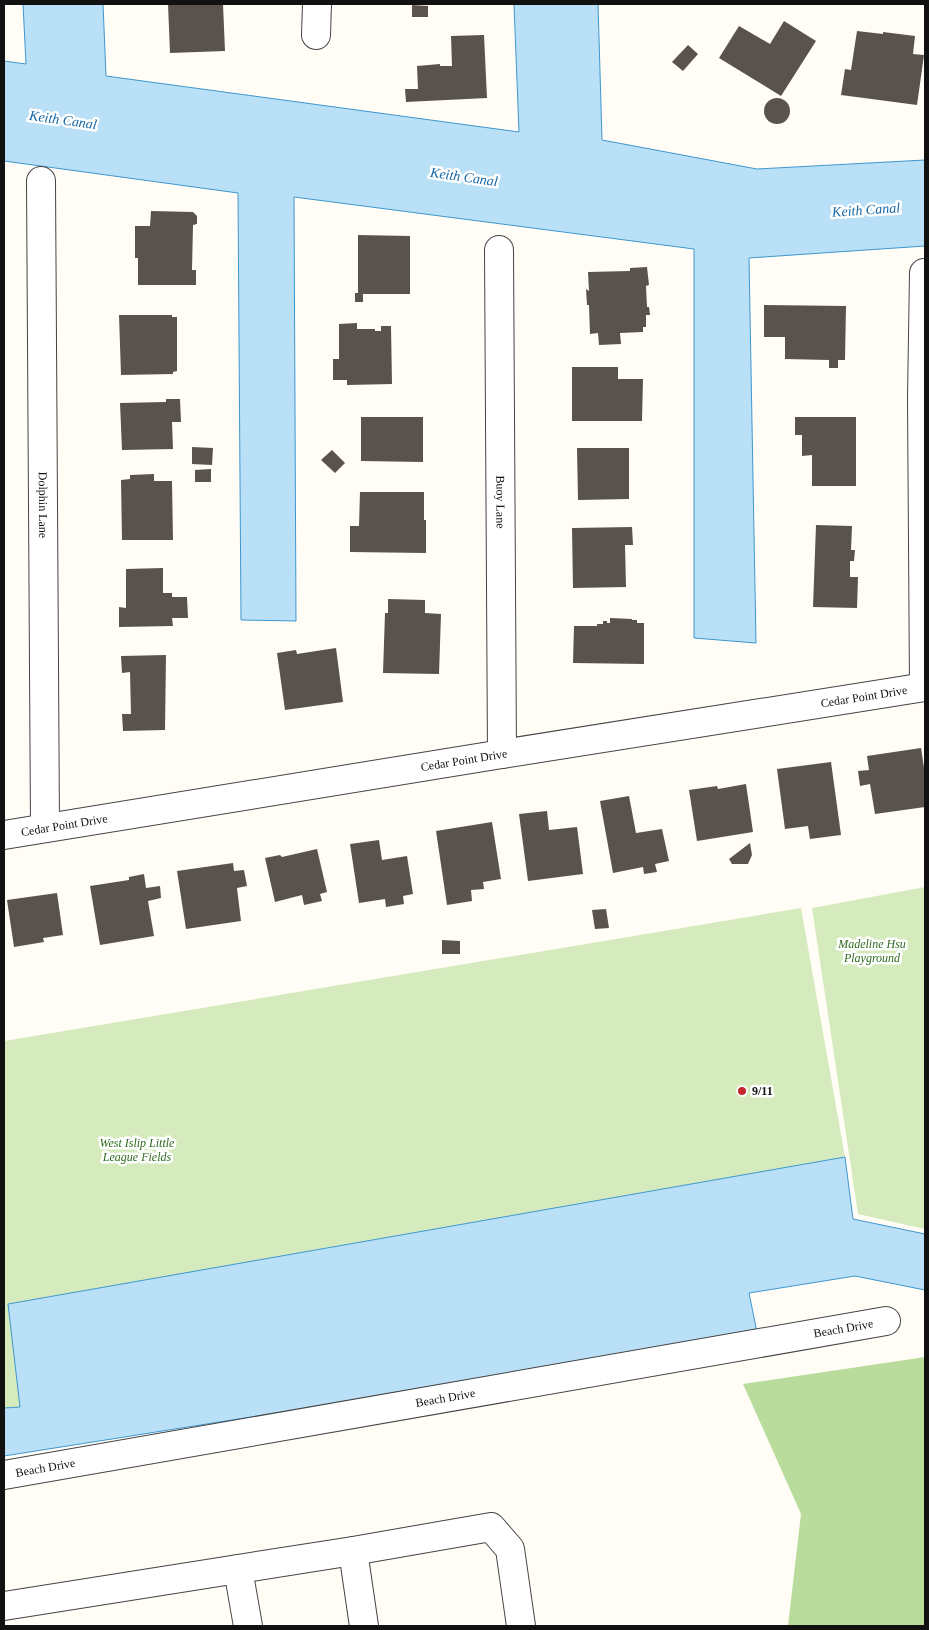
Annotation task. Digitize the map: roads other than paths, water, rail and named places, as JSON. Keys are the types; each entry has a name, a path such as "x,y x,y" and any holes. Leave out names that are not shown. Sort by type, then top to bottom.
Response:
{"street":[{"path":"316,35 317,4"},
{"name":"Dolphin Lane","path":"41,181 45,828"},
{"name":"Buoy Lane","path":"498,250 502,754"},
{"path":"924,273 922,398 925,687"},
{"name":"Cedar Point Drive","path":"4,835 925,687"},
{"name":"Beach Drive","path":"4,1475 886,1321"},
{"path":"4,1606 491,1527 510,1549 521,1626"},
{"path":"352,1551 364,1626"},
{"path":"238,1569 248,1626"}],"water":[{"name":"Keith Canal","path":"23,4 103,4 106,76 519,132 514,4 598,4 602,140 757,169 925,160 925,246 749,258 756,643 694,638 694,249 294,197 296,621 241,620 238,193 4,161 4,61 26,64"},
{"path":"845,1157 853,1219 925,1234 925,1290 855,1276 749,1293 758,1337 4,1456 4,1408 20,1407 8,1304"}],"place":[{"name":"9/11","path":"742,1091"}],"park label":[{"name":"Madeline Hsu Playground","path":"872,951"},
{"name":"West Islip Little League Fields","path":"137,1150"}]}
